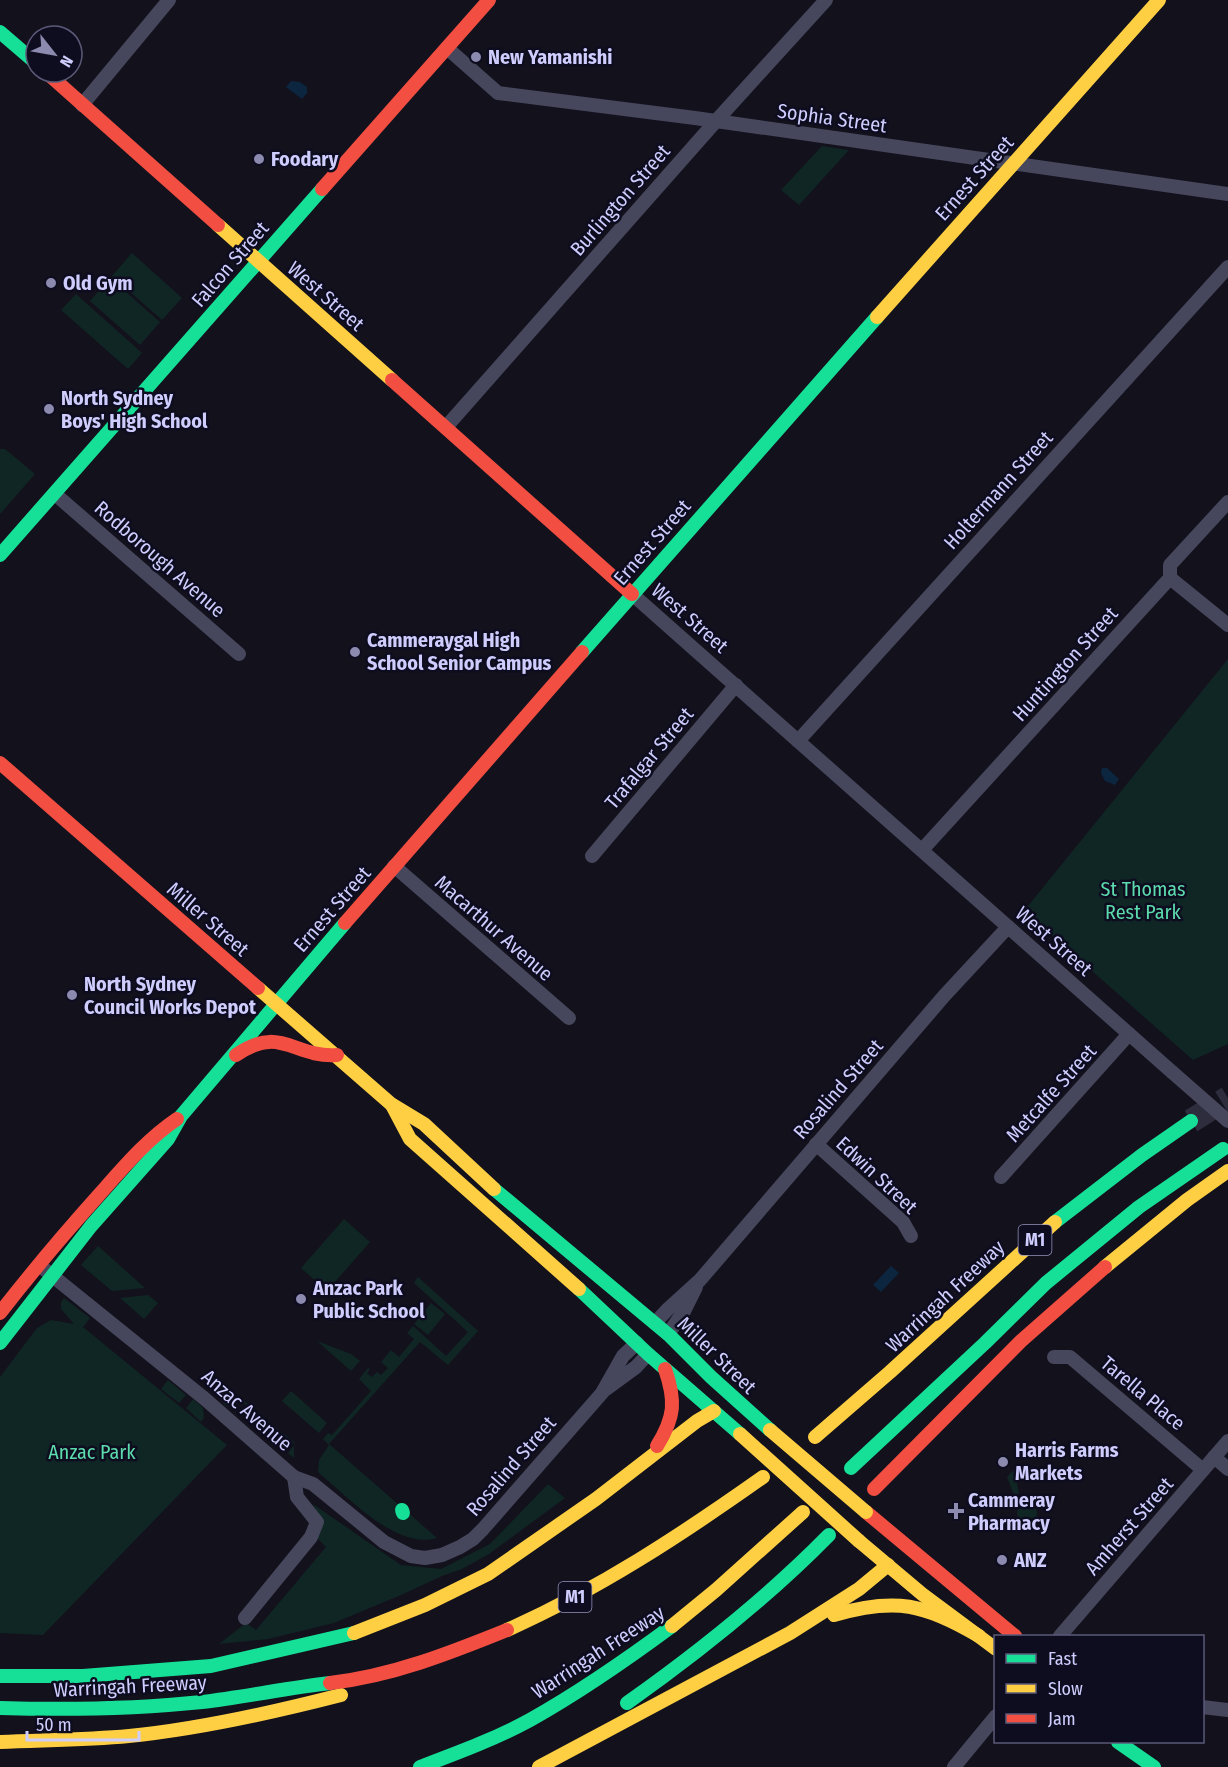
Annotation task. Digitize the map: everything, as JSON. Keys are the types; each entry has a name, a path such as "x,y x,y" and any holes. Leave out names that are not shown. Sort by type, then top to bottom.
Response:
{"main road":[{"name":"Falcon Street","path":"0,555 489,0"},
{"name":"Ernest Street","path":"0,1343 91,1226 168,1139 181,1116 394,866 1159,0"},
{"path":"0,32 24,53"},
{"name":"West Street","path":"59,84 632,594"},
{"name":"Miller Street","path":"0,763 391,1104 424,1124 497,1191 668,1334 867,1526 888,1565 922,1594 994,1647"},
{"path":"229,1060 251,1046 275,1041 284,1042 321,1056 337,1055"},
{"name":"Miller Street","path":"391,1104 410,1139 740,1434 969,1596 1014,1635"},
{"name":"Ernest Street","path":"0,1313 38,1264 134,1154 159,1131 181,1116"},
{"name":"Warringah Freeway","path":"814,1437 890,1372 1047,1228 1142,1155 1191,1121"},
{"name":"M1","path":"851,1468 1046,1283 1139,1207 1223,1149"},
{"path":"874,1489 1021,1341 1134,1242 1228,1171"},
{"path":"615,1291 642,1326 645,1347 670,1351 703,1369"},
{"path":"651,1456 674,1414 673,1395 665,1369"},
{"path":"0,1676 83,1676 211,1666 356,1633 425,1605 488,1574 596,1499 714,1411 736,1409 755,1417"},
{"name":"Warringah Freeway","path":"0,1708 106,1710 153,1707 233,1699 368,1678 494,1634 593,1588 638,1562 763,1477"},
{"name":"Warringah Freeway","path":"420,1767 519,1725 623,1664 708,1599 803,1512"},
{"path":"562,1755 608,1717 730,1628 798,1568 829,1535"},
{"path":"539,1767 790,1633 860,1589 888,1565"},
{"path":"790,1633 849,1610 895,1603 919,1607 979,1636"},
{"name":"Warringah Freeway","path":"0,1742 130,1736 198,1726 351,1692 368,1678"},
{"path":"1119,1743 1149,1763"},
{"path":"1130,1743 1149,1763"}],"street":[{"path":"82,105 169,0"},
{"name":"Burlington Street","path":"446,427 826,0"},
{"name":"Sophia Street","path":"447,48 498,93 716,121 1228,194"},
{"name":"Holtermann Street","path":"798,741 1228,267"},
{"name":"Rodborough Avenue","path":"55,494 239,654"},
{"name":"Huntington Street","path":"922,850 1170,578 1170,565 1228,502"},
{"path":"1170,578 1228,625"},
{"name":"West Street","path":"632,594 1228,1121"},
{"name":"Trafalgar Street","path":"592,856 736,685"},
{"name":"Macarthur Avenue","path":"394,866 569,1018"},
{"name":"Rosalind Street","path":"655,1323 699,1280 1008,927"},
{"name":"Metcalfe Street","path":"1001,1177 1130,1034"},
{"name":"Edwin Street","path":"816,1144 903,1222 911,1236"},
{"name":"Anzac Avenue","path":"38,1264 205,1399 294,1477 313,1484 384,1542 411,1556 425,1558 442,1555"},
{"name":"Rosalind Street","path":"668,1334 684,1311 699,1280"},
{"path":"0,1313 14,1324"},
{"name":"Rosalind Street","path":"442,1555 473,1539 483,1529 602,1393 636,1367 645,1347"},
{"name":"Tarella Place","path":"1054,1357 1070,1357 1203,1470"},
{"name":"Amherst Street","path":"1061,1635 1228,1441"},
{"path":"1214,1457 1228,1469"},
{"path":"245,1617 311,1537 317,1522 297,1497 294,1477"},
{"path":"1204,1707 1228,1710"},
{"path":"954,1767 994,1718"}],"green space":[{"path":"822,146 849,150 799,205 781,190"},
{"path":"132,253 182,298 162,320 112,276"},
{"path":"110,278 160,322 140,345 90,301"},
{"path":"76,294 142,353 128,369 61,310"},
{"path":"0,449 5,449 35,474 0,514"},
{"name":"St Thomas Rest Park","path":"1228,659 1228,1044 1193,1060 1024,911"},
{"path":"344,1219 370,1242 327,1291 301,1268"},
{"path":"98,1246 145,1288 112,1291 81,1265"},
{"path":"418,1277 478,1331 448,1365 420,1342 329,1444 437,1538 421,1540 389,1529 373,1519 318,1472 319,1460 329,1445 323,1439 328,1433 332,1435 371,1391 359,1379 368,1368 370,1369 367,1373 372,1377 377,1372 381,1375 388,1368 381,1362 391,1350 399,1357 414,1339 407,1333 413,1326 446,1356 468,1332 414,1283"},
{"path":"148,1295 158,1303 144,1319 120,1298"},
{"name":"Anzac Park","path":"64,1298 90,1318 83,1327 227,1445 43,1635 0,1633 0,1377 37,1328 51,1320 74,1324 61,1309 61,1302"},
{"path":"431,1303 445,1314 428,1335 414,1324"},
{"path":"317,1341 351,1354 360,1361 351,1371"},
{"path":"168,1380 186,1395 179,1403 161,1389"},
{"path":"291,1391 327,1423 319,1433 282,1401"},
{"path":"238,1396 294,1443 236,1397 227,1407 222,1402"},
{"path":"193,1399 203,1408 204,1418 201,1422 186,1408"},
{"path":"294,1445 294,1458 288,1453"},
{"path":"1014,1470 1019,1493 1015,1498 1007,1477"},
{"path":"548,1484 565,1498 489,1554 462,1569 334,1623 268,1639 219,1644 246,1623 256,1630 326,1547 317,1538 322,1522 313,1504 401,1565 441,1569 490,1544"},
{"path":"1027,1503 1034,1506 1037,1513 1034,1520 1027,1523 1020,1520 1017,1513 1020,1506"}],"water":[{"path":"291,81 300,82 307,87 307,93 302,99 286,87"},
{"path":"1102,768 1107,768 1119,779 1115,785 1105,781 1101,773"},
{"path":"891,1266 899,1273 881,1292 873,1285"}],"tunnel":[{"path":"1191,1121 1228,1098"}],"traffic: fast":[{"path":"0,32 24,53"},
{"path":"0,555 322,189"},
{"path":"582,652 877,317"},
{"path":"0,1343 91,1226 168,1139 181,1116 345,923"},
{"path":"1055,1222 1142,1155 1191,1121"},
{"path":"851,1468 1046,1283 1139,1207 1223,1149"},
{"path":"494,1189 670,1336 770,1430"},
{"path":"579,1289 648,1354 740,1434"},
{"path":"627,1703 732,1624 829,1535"},
{"path":"420,1767 490,1740 530,1720 602,1675 672,1626"},
{"path":"0,1676 83,1676 211,1666 354,1633"},
{"path":"0,1708 152,1706 218,1700 330,1683"},
{"path":"1119,1743 1154,1767"}],"traffic: slow":[{"path":"877,317 1159,0"},
{"path":"218,225 392,380"},
{"path":"258,988 391,1104 424,1124 494,1189"},
{"path":"392,1105 410,1139 579,1289"},
{"path":"1105,1267 1187,1200 1228,1171"},
{"path":"815,1437 1055,1222"},
{"path":"354,1633 425,1605 488,1574 596,1499 697,1421 714,1411"},
{"path":"770,1430 866,1512"},
{"path":"740,1434 859,1541"},
{"path":"507,1630 574,1597 639,1560 763,1477"},
{"path":"672,1626 803,1512"},
{"path":"859,1541 922,1594 994,1648"},
{"path":"539,1767 790,1633 859,1589 888,1565"},
{"path":"834,1615 875,1606 909,1607 942,1617 979,1636"},
{"path":"0,1742 156,1733 235,1720 341,1695"}],"traffic: jam":[{"path":"322,189 489,0"},
{"path":"59,84 218,225"},
{"path":"392,380 632,594"},
{"path":"345,923 582,652"},
{"path":"0,763 258,988"},
{"path":"236,1055 251,1046 265,1042 287,1044 322,1055 337,1055"},
{"path":"0,1313 60,1239 126,1165 145,1145 177,1119"},
{"path":"874,1489 1021,1341 1105,1267"},
{"path":"657,1446 663,1436 672,1409 671,1390 665,1369"},
{"path":"866,1512 1014,1635"},
{"path":"330,1683 398,1669 507,1630"}],"place":[{"name":"New Yamanishi","path":"476,57"},
{"name":"Foodary","path":"259,159"},
{"name":"Old Gym","path":"51,283"},
{"name":"North Sydney Boys' High School","path":"49,409"},
{"name":"Cammeraygal High School Senior Campus","path":"355,652"},
{"name":"North Sydney Council Works Depot","path":"72,995"},
{"name":"Anzac Park Public School","path":"301,1299"},
{"name":"Harris Farms Markets","path":"1003,1462"},
{"name":"Cammeray Pharmacy","path":"956,1511"},
{"name":"ANZ","path":"1002,1560"}]}
